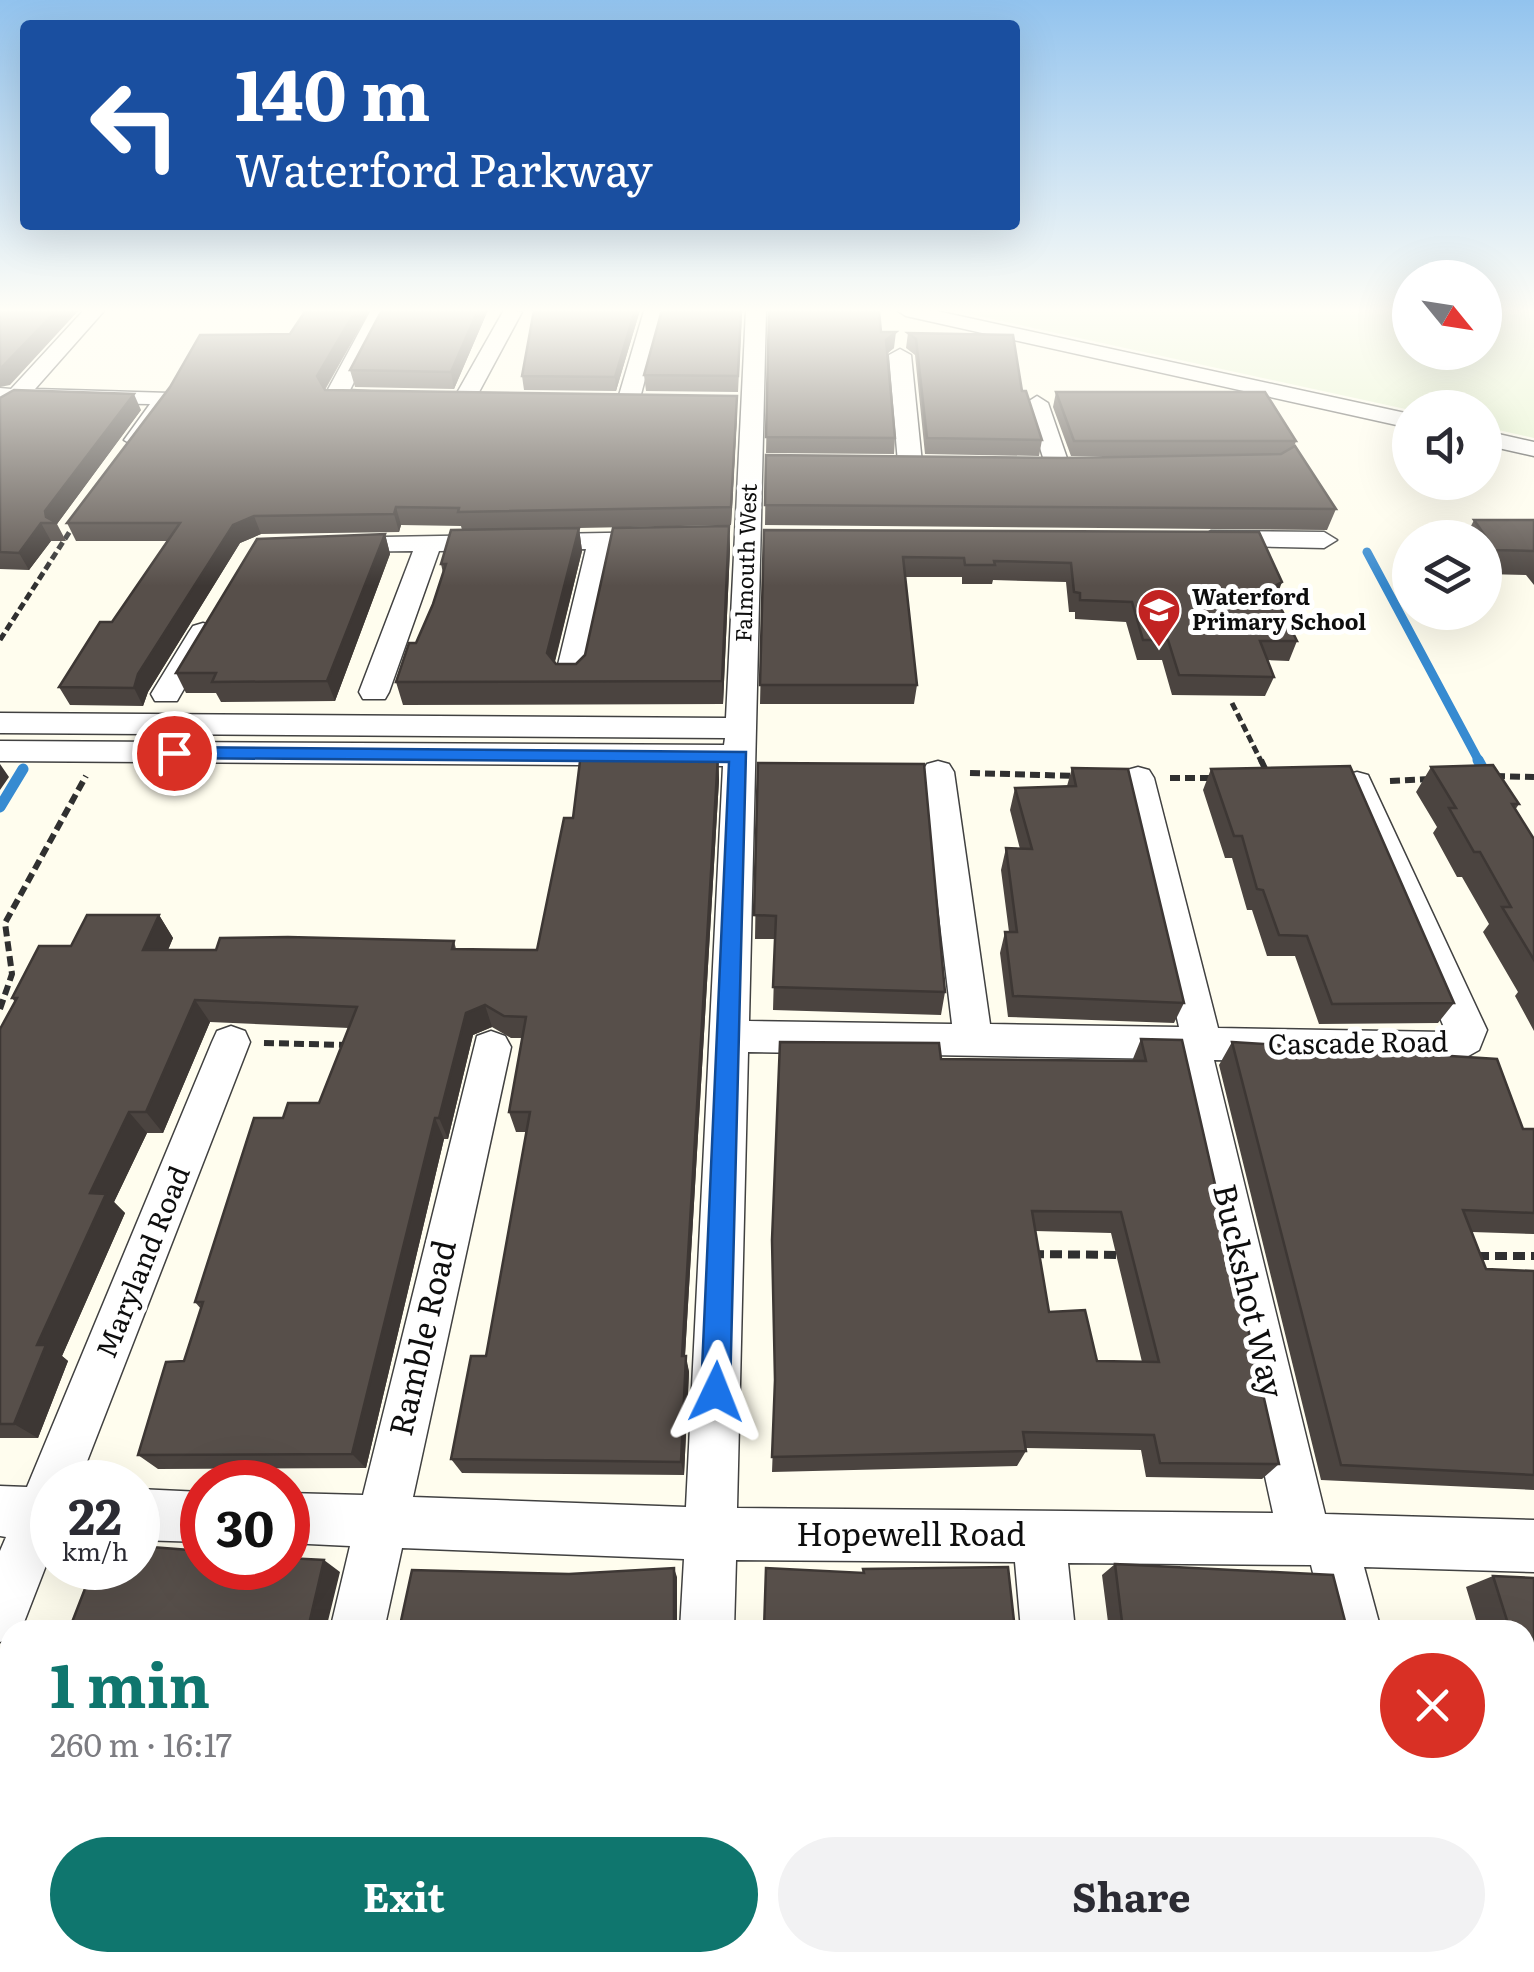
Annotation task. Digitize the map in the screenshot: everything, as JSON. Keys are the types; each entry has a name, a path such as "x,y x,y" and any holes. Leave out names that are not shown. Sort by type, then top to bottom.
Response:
{"street":[{"path":"116,467 163,402"},
{"name":"Falmouth West","path":"707,1620 739,742 758,537 759,464 743,402"},
{"path":"904,402 910,464"},
{"path":"1324,402 1392,417"},
{"path":"1037,403 1058,466"},
{"path":"1502,442 1534,449"},
{"path":"310,544 758,537"},
{"path":"1185,539 1324,540"},
{"path":"570,677 601,542"},
{"path":"374,692 429,543"},
{"path":"166,694 214,615"},
{"path":"0,723 739,742"},
{"path":"0,751 99,753 739,742"},
{"path":"938,772 973,1040"},
{"name":"Buckshot Way","path":"1138,778 1196,1043 1318,1539 1350,1620"},
{"name":"Cascade Road","path":"728,1036 1454,1048 1466,1039 1468,1030 1357,783"},
{"name":"Maryland Road","path":"58,1460 232,1042"},
{"name":"Ramble Road","path":"360,1620 491,1047"},
{"name":"Hopewell Road","path":"310,1518 710,1534 1318,1539 1534,1546"},
{"name":"Maryland Road","path":"0,1615 30,1530"},
{"path":"1039,1535 1047,1620"}],"path":[{"path":"0,640 70,531 52,531"},
{"path":"1232,703 1270,779"},
{"path":"0,1009 16,965 6,946 5,923 99,753"},
{"path":"1493,776 1501,790"},
{"path":"232,1042 351,1045"},
{"path":"1029,1254 1144,1256"},
{"path":"1475,1256 1534,1256"}],"green space":[{"path":"1502,402 1534,402 1534,438 1502,431"}],"building":[{"path":"0,402 128,402 45,511 46,517 57,523 41,523 19,553 0,552"},
{"path":"159,402 737,402 731,507 458,512 459,508 396,507 394,514 254,516 233,525 138,674 134,688 59,687 100,622 112,622 180,523 67,523"},
{"path":"767,402 892,402 895,438 766,437"},
{"path":"923,402 1030,402 1042,440 927,438"},
{"path":"1060,402 1271,402 1296,441 1074,441"},
{"path":"1295,446 1336,509 765,505 766,455 1062,458 1281,454"},
{"path":"1502,520 1534,520 1534,551 1502,550"},
{"path":"729,526 722,681 396,682 409,643 416,643 433,604 446,564 441,564 451,530 579,528 547,653 556,664 576,664 585,655 613,528"},
{"path":"764,530 1259,532 1282,582 1271,588 1297,641 1260,641 1274,677 1179,675 1168,640 1143,640 1132,602 1080,600 1080,593 1074,592 1071,563 994,561 995,565 965,565 964,558 903,557 917,685 760,685"},
{"path":"385,534 327,681 212,682 216,673 176,673 257,539"},
{"path":"581,753 612,753 612,758 718,756 682,1356 686,1356 681,1462 451,1459 471,1356 486,1356 530,1112 509,1112 526,1017 504,1016 485,1005 466,1013 439,1118 435,1118 352,1454 138,1455 166,1362 184,1361 203,1302 195,1302 254,1118 283,1118 288,1103 319,1103 357,1007 195,1000 146,1112 129,1112 90,1193 106,1194 37,1345 46,1345 14,1424 0,1424 0,1029 39,946 71,946 87,915 159,915 143,950 216,950 220,938 288,937 454,941 452,949 537,950 564,818 573,818"},
{"path":"758,763 924,764 945,992 773,987 776,916 754,915"},
{"path":"1493,765 1519,804 1512,804 1534,839 1534,960 1502,907 1511,907 1480,852 1474,852 1449,808 1456,808 1431,767"},
{"path":"1350,766 1454,1003 1332,1004 1307,936 1279,935 1263,890 1257,889 1242,836 1234,836 1211,769"},
{"path":"1072,768 1128,769 1184,1003 1013,996 1005,932 1017,932 1006,848 1032,849 1015,788 1076,786"},
{"path":"1141,1039 1182,1040 1279,1464 1160,1463 1154,1435 1023,1432 1026,1451 772,1457 772,1240 780,1042 939,1043 941,1059 1146,1061","holes":["1032,1211 1121,1212 1159,1362 1097,1361 1085,1310 1049,1312"]},
{"path":"1232,1042 1497,1059 1523,1129 1534,1129 1534,1213 1463,1210 1486,1269 1534,1271 1534,1475 1341,1465"},
{"path":"160,1548 180,1549 180,1590 310,1590 310,1559 324,1560 310,1620 73,1620 84,1590 160,1590"},
{"path":"1115,1564 1333,1575 1345,1620 1122,1620"},
{"path":"1008,1567 1014,1620 764,1620 766,1568 864,1573 863,1569"},
{"path":"674,1568 674,1620 401,1620 412,1570 569,1574"},
{"path":"1493,1576 1534,1578 1534,1620 1507,1620"}],"waterway":[{"path":"1367,552 1480,763"},
{"path":"1478,760 1488,778"},
{"path":"0,807 23,769"}],"place":[{"name":"Waterford Primary School","path":"1159,648"}],"route":[{"path":"174,753 739,756 716,1392"}]}
